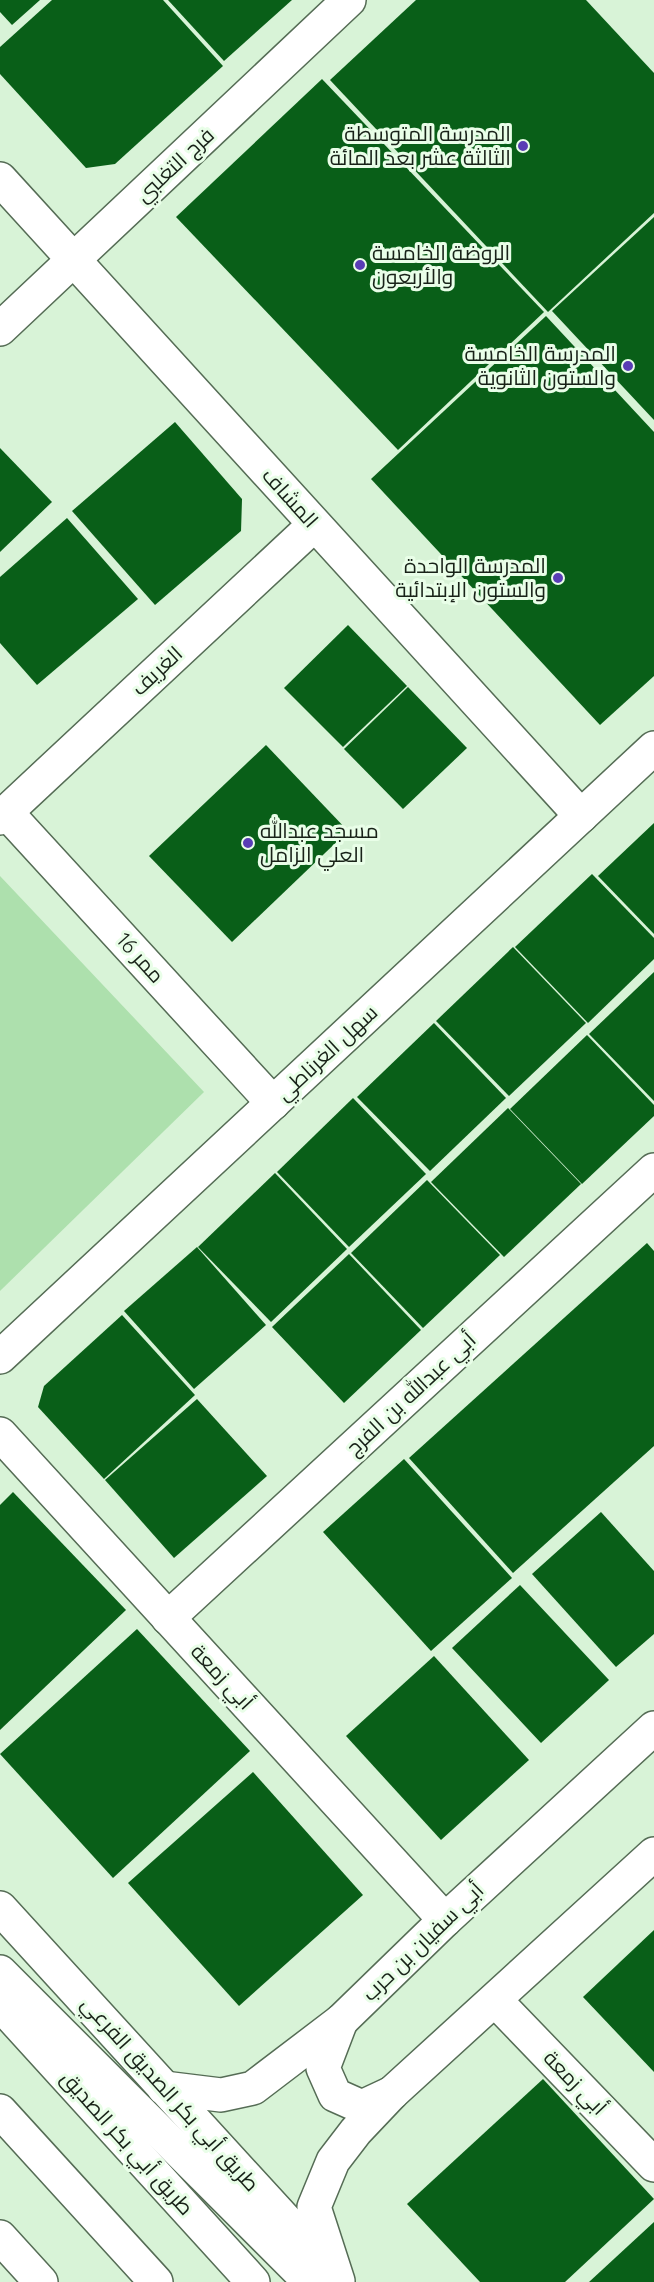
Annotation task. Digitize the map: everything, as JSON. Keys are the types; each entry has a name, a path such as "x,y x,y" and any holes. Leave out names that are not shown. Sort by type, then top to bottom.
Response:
{"street":[{"name":"فرج التغلبي","path":"0,329 349,0"},
{"name":"المشاف","path":"0,179 581,816"},
{"name":"الغريف","path":"3,815 314,525"},
{"name":"سهل الغرناطي","path":"0,1358 654,748"},
{"name":"ممر 16","path":"3,815 273,1103"},
{"name":"أبي عبدالله بن الفرج","path":"168,1618 654,1170"},
{"name":"أبي زمعة","path":"0,1434 445,1920"},
{"name":"أبي سفيان بن حرب","path":"164,2088 220,2095 253,2088 341,2021 445,1920 654,1728"},
{"path":"329,2282 314,2206 333,2161 356,2131 392,2093 496,2001 654,1854"},
{"name":"طريق أبي بكر الصديق الفرعي","path":"0,1908 287,2222 329,2282"},
{"path":"0,1972 329,2282"},
{"name":"أبي زمعة","path":"496,2001 654,2164"},
{"name":"طريق أبي بكر الصديق","path":"0,2004 253,2282"},
{"path":"341,2021 323,2068 336,2095 362,2107 392,2093"},
{"path":"0,2111 156,2282"},
{"path":"0,2237 41,2282"}],"green space":[{"path":"0,876 204,1092 0,1291"}],"building":[{"path":"0,0 40,0 12,25 0,12"},
{"path":"52,0 163,0 223,66 115,164 86,168 0,74 0,47"},
{"path":"168,0 292,0 224,61"},
{"name":"المدرسة المتوسطة الثالثة عشر بعد المائة","path":"416,0 586,0 654,73 654,213 548,312 330,80"},
{"name":"الروضة الخامسة والأربعون","path":"322,79 544,312 398,450 176,217"},
{"name":"المدرسة الخامسة والستون الثانوية","path":"654,217 654,420 552,311"},
{"name":"المدرسة الواحدة والستون الإبتدائية","path":"546,316 654,432 654,676 600,725 371,479"},
{"path":"175,422 242,499 241,531 155,605 72,511"},
{"path":"0,448 52,502 0,552"},
{"path":"67,518 138,599 37,685 0,643 0,577"},
{"path":"348,625 407,686 343,747 284,688"},
{"path":"408,687 467,748 403,809 344,749"},
{"name":"مسجد عبدالله العلي الزامل","path":"266,745 348,831 232,942 149,856"},
{"path":"654,823 654,934 598,876"},
{"path":"592,874 654,938 654,959 588,1023 515,947"},
{"path":"513,947 586,1023 509,1096 436,1021"},
{"path":"654,972 654,1101 589,1034"},
{"path":"434,1023 506,1098 430,1171 357,1097"},
{"path":"587,1035 654,1105 654,1116 582,1184 510,1109"},
{"path":"353,1098 426,1174 349,1247 277,1172"},
{"path":"508,1108 581,1184 504,1257 431,1182"},
{"path":"275,1173 347,1249 271,1322 198,1247"},
{"path":"427,1180 500,1255 423,1328 351,1253"},
{"path":"647,1243 654,1251 654,1446 513,1573 409,1458"},
{"path":"197,1247 266,1325 194,1389 124,1311"},
{"path":"349,1254 421,1330 344,1403 272,1327"},
{"path":"122,1315 195,1395 104,1479 38,1407 44,1386"},
{"path":"197,1399 267,1476 174,1558 105,1480"},
{"path":"404,1459 512,1578 431,1651 323,1532"},
{"path":"13,1492 126,1610 0,1730 0,1505"},
{"path":"601,1512 654,1571 654,1634 616,1667 532,1574"},
{"path":"520,1585 609,1680 541,1743 452,1648"},
{"path":"137,1629 250,1751 113,1878 0,1754"},
{"path":"434,1656 529,1760 441,1840 346,1736"},
{"path":"253,1772 363,1895 239,2006 128,1883"},
{"path":"654,1930 654,2072 583,1997"},
{"path":"543,2079 654,2199 565,2282 480,2282 407,2204"},
{"path":"654,2222 654,2282 589,2282"}],"place":[{"name":"المدرسة المتوسطة الثالثة عشر بعد المائة","path":"523,146"},
{"name":"الروضة الخامسة والأربعون","path":"360,265"},
{"name":"المدرسة الخامسة والستون الثانوية","path":"628,366"},
{"name":"المدرسة الواحدة والستون الإبتدائية","path":"558,578"},
{"name":"مسجد عبدالله العلي الزامل","path":"248,843"}]}
